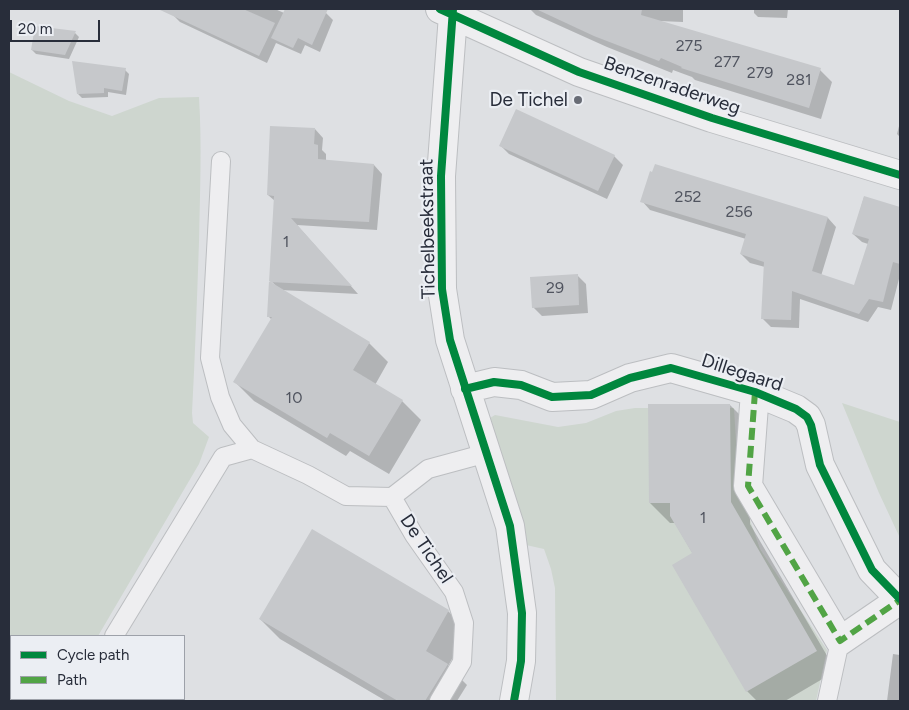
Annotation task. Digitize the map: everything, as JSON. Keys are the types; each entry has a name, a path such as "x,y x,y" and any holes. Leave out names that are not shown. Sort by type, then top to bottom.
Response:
{"street":[{"name":"Benzenraderweg","path":"446,12 579,72 712,118 900,175"},
{"name":"Tichelbeekstraat","path":"446,12 442,176 442,289 450,340 510,526 522,613 521,661 514,701"},
{"name":"Dillegaard","path":"465,389 494,382 521,385 552,397 591,395 630,378 671,368 755,392 796,409 807,417 811,426 820,465 872,570 900,599 840,641 748,486 755,392"}],"lane":[{"path":"221,161 210,358 220,397 232,425 252,449 308,474 346,496 392,497"},
{"path":"115,635 223,457 252,449"},
{"name":"De Tichel","path":"439,701 462,662 464,623 454,592 414,535 392,497 428,469 487,453"},
{"path":"827,701 840,641"}],"shaded area":[{"path":"9,72 69,101 112,116 159,98 199,97 199,242 192,413 193,423 209,437 199,464 99,635 10,635 10,700 36,700 9,701"},
{"path":"842,403 900,422 900,538 879,493"},
{"path":"635,408 734,408 739,488 760,549 827,650 816,701 556,701 555,588 551,569 544,549 526,545 490,418 495,415 558,427 586,423 616,411"}],"building":[{"path":"158,9 243,9 275,23 259,56"},
{"path":"285,9 328,9 312,45 298,38 293,48 271,38"},
{"path":"536,9 642,9 641,15 821,68 809,108 681,68 661,58 659,61 594,36"},
{"path":"35,26 76,31 65,55 31,50"},
{"path":"72,61 126,68 122,91 104,88 104,93 77,94"},
{"path":"516,109 615,155 598,191 499,146"},
{"path":"270,126 315,128 314,144 318,145 318,159 374,164 369,222 291,218 352,286 269,282 274,196 267,195"},
{"path":"655,164 828,217 812,271 854,285 869,239 852,234 864,196 900,207 900,264 893,262 883,302 869,299 859,314 792,291 791,320 761,319 764,262 740,254 746,234 640,202 650,171 652,172"},
{"path":"578,274 579,305 532,308 530,277"},
{"path":"269,281 370,342 353,370 403,400 369,456 330,433 327,438 233,382 272,317 267,317"},
{"path":"648,404 730,404 731,502 817,651 746,692 672,565 692,553 670,516 670,503 649,503"},
{"path":"312,529 449,610 426,651 448,664 425,701 398,701 259,619"}],"marked path":[{"path":"755,392 748,486 840,641 900,600"}],"cycle path":[{"path":"440,9 579,72 712,118 900,175"},
{"path":"453,9 441,176 442,289 450,340 510,526 522,613 521,661 514,701"},
{"path":"465,389 494,382 521,385 552,397 591,395 630,378 671,368 755,392 796,409 807,417 811,425 820,465 872,570 900,599"}],"place":[{"name":"De Tichel","path":"578,100"}]}
